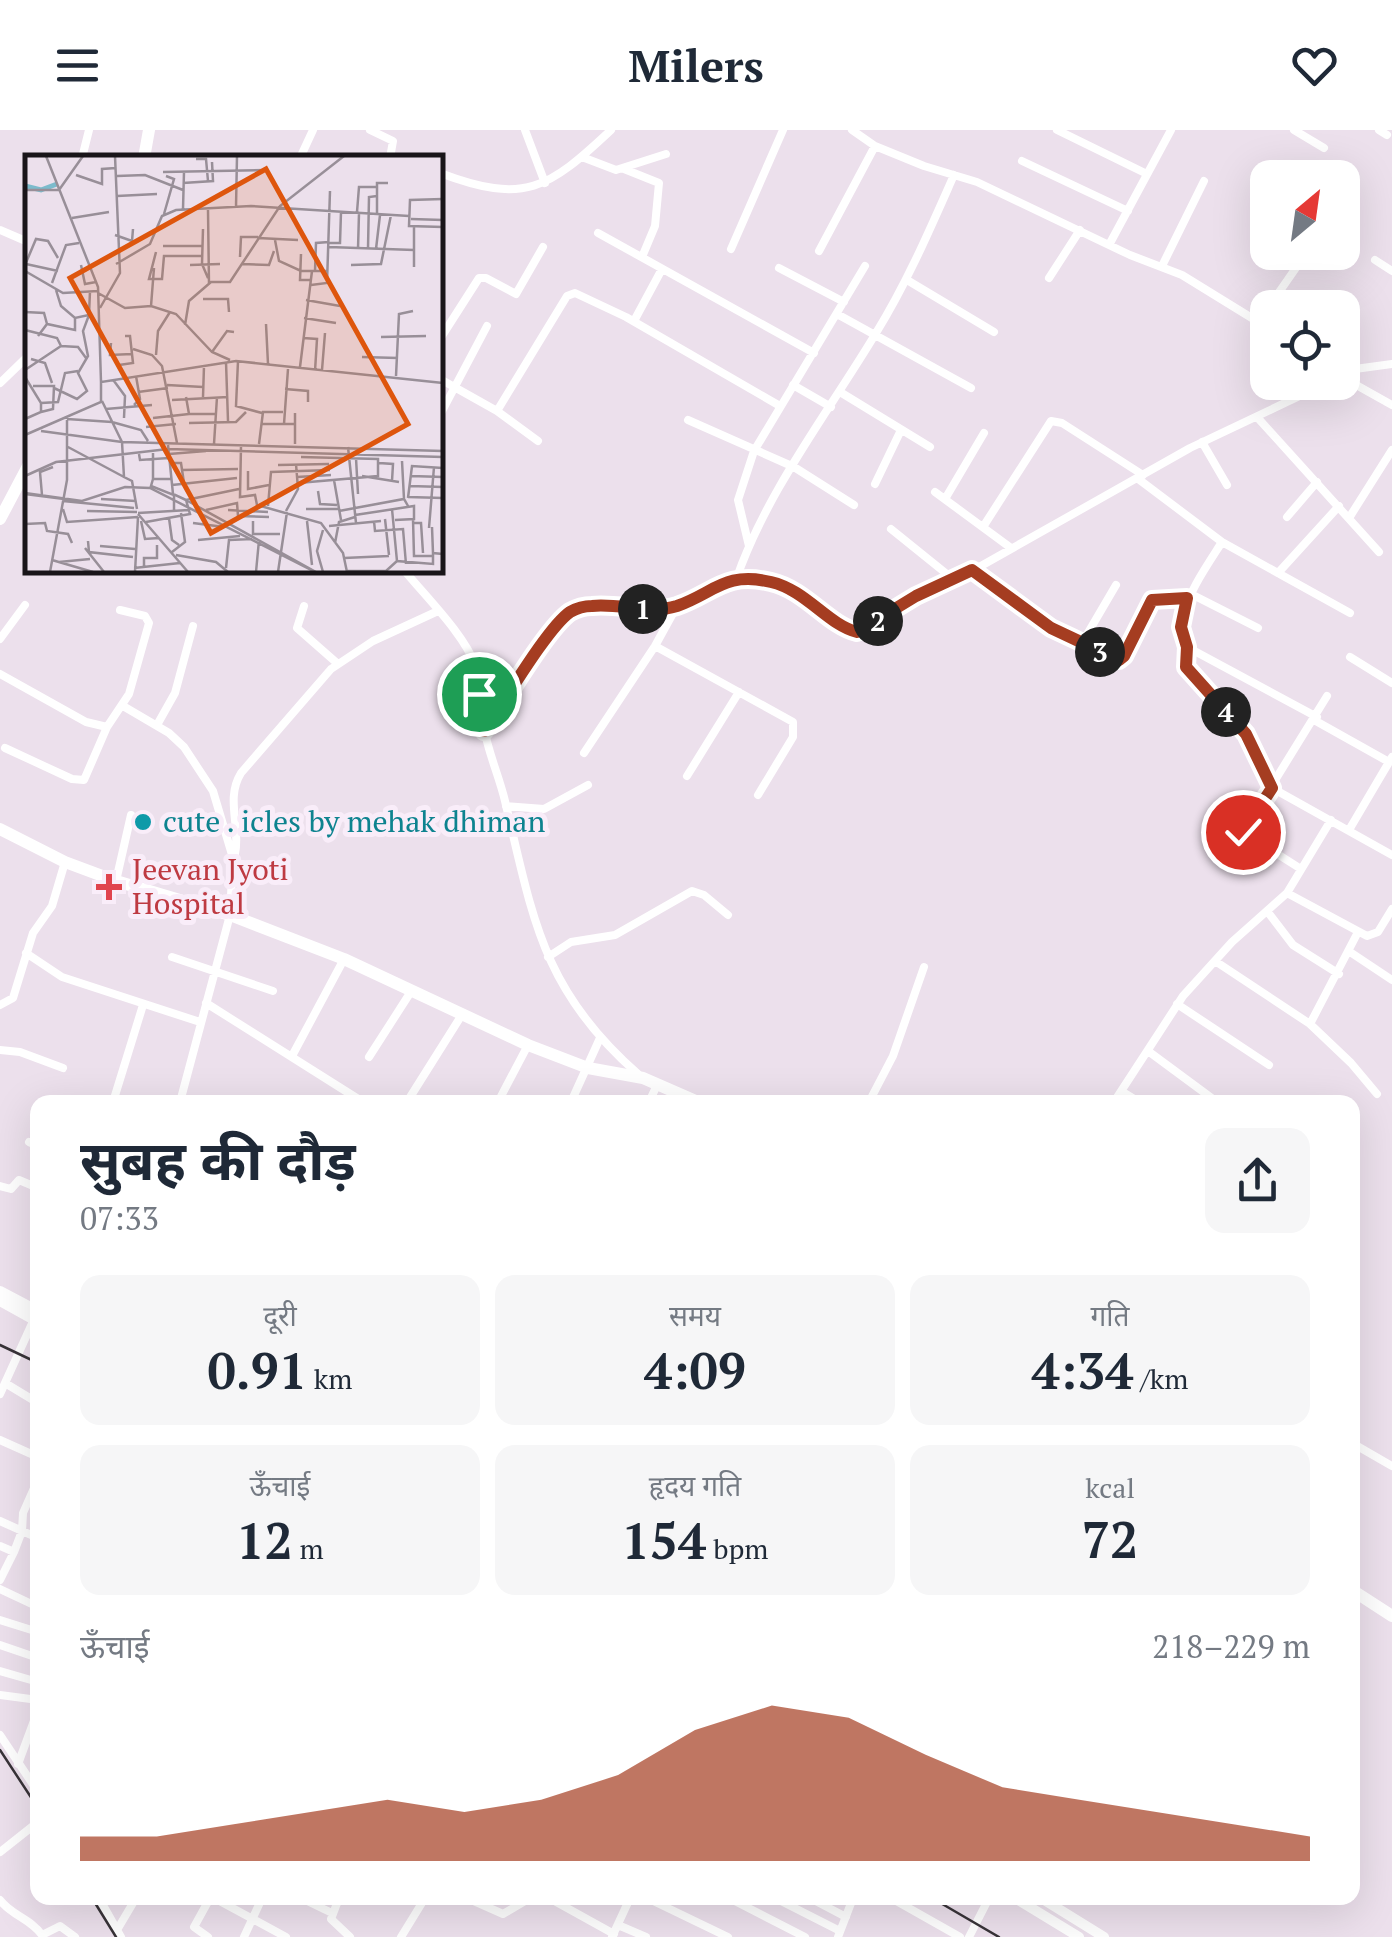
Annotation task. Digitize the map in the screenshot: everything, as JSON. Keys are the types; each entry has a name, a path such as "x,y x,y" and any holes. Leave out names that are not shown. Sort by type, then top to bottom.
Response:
{"main road":[{"path":"144,155 148,130"},
{"path":"0,519 25,472"},
{"path":"0,829 64,862 230,915 344,959 588,1068 642,1078 682,1095"},
{"path":"1360,1595 1392,1616"}],"street":[{"path":"83,155 89,130"},
{"path":"301,155 313,130"},
{"path":"370,130 393,141 391,155"},
{"path":"525,130 545,183"},
{"path":"442,174 486,189 532,188 582,157 611,130"},
{"path":"731,250 784,130"},
{"path":"852,130 875,146 977,182 1197,282 1250,317"},
{"path":"1058,130 1147,174"},
{"path":"1109,245 1170,130"},
{"path":"1294,130 1324,148"},
{"path":"819,250 875,146"},
{"path":"582,157 610,169 624,169 666,154"},
{"path":"1022,161 1128,211"},
{"path":"624,169 659,183 656,226 642,258"},
{"path":"736,580 749,546 794,467 907,280 954,175"},
{"path":"1162,266 1204,181"},
{"path":"0,230 25,241"},
{"path":"1049,278 1080,230"},
{"path":"598,233 814,354"},
{"path":"442,336 480,278 516,294 543,247"},
{"path":"1374,260 1392,271"},
{"path":"749,546 738,500 754,451 865,266"},
{"path":"779,268 844,302"},
{"path":"634,321 662,269"},
{"path":"907,280 994,332"},
{"path":"497,410 572,294 583,295 634,321 780,406"},
{"path":"837,314 972,388"},
{"path":"442,412 487,326"},
{"path":"0,383 25,358"},
{"path":"18,364 25,369"},
{"path":"1360,368 1392,364"},
{"path":"442,380 497,410 538,441"},
{"path":"794,385 831,406"},
{"path":"1360,386 1392,406"},
{"path":"840,392 930,447"},
{"path":"484,731 554,628 575,609 604,605 657,610 677,606 716,585 753,579 783,585 845,628 857,632 916,596 972,570 1202,442 1291,400"},
{"path":"1257,416 1380,552"},
{"path":"688,420 794,467 854,505"},
{"path":"984,527 1051,421 1062,423 1140,477 1222,542 1350,613"},
{"path":"876,484 902,430"},
{"path":"945,499 984,434"},
{"path":"1202,442 1226,485"},
{"path":"1350,518 1392,450"},
{"path":"1287,517 1317,482"},
{"path":"934,492 1011,548"},
{"path":"1278,573 1339,506"},
{"path":"891,529 953,579"},
{"path":"1222,542 1188,596 1181,627 1187,647 1186,667 1246,734 1272,788 1392,855"},
{"path":"972,570 1051,628 1119,660 1152,600 1188,596 1258,628"},
{"path":"406,572 476,666 484,731 518,863 548,957 564,988 600,1038 642,1078"},
{"path":"1082,643 1116,585"},
{"path":"0,640 25,605"},
{"path":"304,606 297,628 338,664"},
{"path":"584,752 677,606"},
{"path":"6,748 72,779 84,780 107,727 124,706 149,622 144,616 120,610"},
{"path":"182,1095 230,915 237,838 232,790 236,780 319,681 338,664 373,641 438,611"},
{"path":"157,725 175,693 193,626"},
{"path":"655,646 790,718 796,725 793,737 758,795"},
{"path":"1187,647 1390,760 1349,830"},
{"path":"1350,658 1392,682"},
{"path":"0,674 86,722 107,727"},
{"path":"687,776 739,692"},
{"path":"1302,869 1243,832 1326,696"},
{"path":"124,706 184,747 213,791 234,858"},
{"path":"506,806 544,808 588,785"},
{"path":"116,881 130,816"},
{"path":"1118,1095 1177,1004 1215,960 1287,892 1331,820"},
{"path":"0,1005 13,998 36,927 52,906 64,862"},
{"path":"548,957 571,942 615,935 692,891 704,895 728,915"},
{"path":"1287,892 1358,932 1374,934 1392,910"},
{"path":"1267,911 1293,945 1339,974"},
{"path":"1310,1024 1358,932"},
{"path":"1350,952 1392,980"},
{"path":"26,953 62,978 200,1022"},
{"path":"172,956 273,990"},
{"path":"292,1056 344,959"},
{"path":"1215,960 1310,1024 1377,1094"},
{"path":"874,1095 893,1056 924,967"},
{"path":"368,1058 413,989"},
{"path":"206,1004 353,1095"},
{"path":"1177,1004 1269,1066"},
{"path":"116,1095 143,1005"},
{"path":"410,1095 463,1012"},
{"path":"574,1095 600,1038"},
{"path":"502,1095 528,1044"},
{"path":"0,1050 20,1052 63,1068"},
{"path":"1148,1051 1208,1095"},
{"path":"652,1095 658,1084"},
{"path":"1120,1091 1127,1095"},
{"path":"0,1186 11,1189 19,1180 30,1185"},
{"path":"0,1291 30,1313"},
{"path":"0,1301 30,1314"},
{"path":"0,1394 30,1329"},
{"path":"4,1383 30,1398"},
{"path":"0,1440 30,1453"},
{"path":"1360,1447 1392,1466"},
{"path":"0,1580 22,1530 30,1496"},
{"path":"24,1509 30,1512"},
{"path":"0,1521 30,1534"},
{"path":"0,1546 14,1552"},
{"path":"0,1589 30,1603"},
{"path":"0,1620 30,1629"},
{"path":"0,1645 30,1655"},
{"path":"0,1671 30,1680"},
{"path":"0,1695 30,1699"},
{"path":"18,1764 30,1730"},
{"path":"0,1735 30,1781"},
{"path":"26,1739 30,1740"},
{"path":"0,1852 30,1828"},
{"path":"0,1900 34,1924 42,1935 60,1926 76,1937"},
{"path":"102,1905 119,1933"},
{"path":"119,1933 133,1905"},
{"path":"208,1905 194,1927 208,1937"},
{"path":"226,1905 286,1937"},
{"path":"244,1937 259,1905"},
{"path":"315,1905 332,1913"},
{"path":"336,1905 332,1923 350,1937"},
{"path":"401,1937 421,1905"},
{"path":"483,1905 504,1914 519,1905"},
{"path":"562,1905 615,1932 646,1937"},
{"path":"615,1932 627,1905"},
{"path":"662,1905 728,1937"},
{"path":"743,1905 805,1937"},
{"path":"787,1905 839,1934 851,1905"},
{"path":"823,1905 846,1917"},
{"path":"904,1905 960,1937"},
{"path":"969,1937 985,1905"},
{"path":"1026,1905 1079,1937"},
{"path":"1053,1905 1104,1937"}],"railway":[{"path":"0,1345 30,1359"},
{"path":"0,1750 30,1796"},
{"path":"96,1905 116,1937"},
{"path":"944,1905 999,1937"}],"place":[{"name":"cute . icles by mehak dhiman","path":"143,822"},
{"name":"Jeevan Jyoti Hospital","path":"109,887"}],"route":[{"path":"479,694 484,731 554,628 575,609 604,605 657,610 682,604 716,585 740,580 783,585 845,628 857,632 916,596 972,570 1051,628 1119,660 1152,600 1187,598 1181,619 1181,636 1187,647 1186,667 1246,734 1272,788 1243,832"}]}
